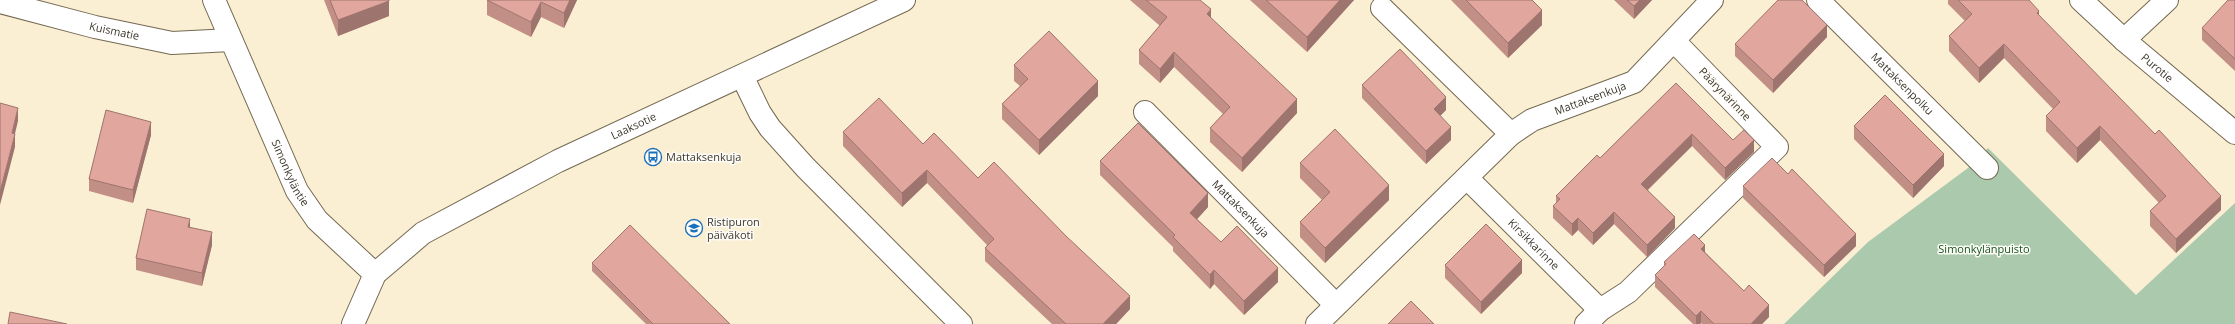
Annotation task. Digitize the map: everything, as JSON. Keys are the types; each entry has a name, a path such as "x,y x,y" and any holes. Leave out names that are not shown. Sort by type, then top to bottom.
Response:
{"street":[{"name":"Simonkyläntie","path":"214,0 297,191 316,220 375,274"},
{"name":"Laaksotie","path":"375,274 423,233 558,161 904,0"},
{"name":"Mattaksenkuja","path":"1317,324 1511,134 1532,120 1634,82 1712,0"},
{"name":"Mattaksenpolku","path":"1818,0 1987,168"},
{"name":"Purotie","path":"2081,0 2124,40 2235,132"},
{"path":"2124,40 2167,0"},
{"name":"Kuismatie","path":"0,2 96,27 172,43 231,40"},
{"path":"1382,8 1511,134"},
{"name":"Päärynärinne","path":"1593,317 1628,292 1777,147 1674,41"},
{"path":"742,76 760,113 770,128 805,167 961,324"},
{"name":"Mattaksenkuja","path":"1145,112 1336,305"},
{"name":"Kirsikkarinne","path":"1467,178 1593,317"},
{"path":"353,324 375,274"}],"green space":[{"name":"Simonkylänpuisto","path":"1988,148 2136,295 2235,203 2235,324 1784,324 1868,242 1968,168"}],"building":[{"path":"330,0 389,0 389,1 338,20"},
{"path":"487,0 570,0 564,13 541,2 531,22"},
{"path":"1146,0 1200,0 1211,9 1207,14 1297,99 1242,158 1210,128 1230,107 1174,52 1160,69 1139,50 1167,17"},
{"path":"1266,0 1340,0 1307,37"},
{"path":"1466,0 1532,0 1542,10 1508,43"},
{"path":"1627,0 1640,0 1634,6"},
{"path":"1778,0 1802,0 1827,25 1773,80 1735,44"},
{"path":"1958,0 2029,0 2039,11 2037,13 2155,134 2159,130 2221,196 2176,239 2150,211 2166,196 2100,126 2077,148 2046,116 2060,102 2004,44 1979,68 1949,36 1972,14"},
{"path":"2228,0 2235,0 2235,59 2202,28"},
{"path":"1049,31 1098,81 1039,140 1002,104 1028,79 1014,65"},
{"path":"1400,49 1446,97 1434,109 1451,127 1426,151 1362,85"},
{"path":"1676,83 1733,140 1744,130 1754,140 1725,168 1692,134 1641,184 1675,217 1647,245 1614,212 1593,233 1578,218 1572,224 1553,206 1560,199 1556,196 1597,155 1600,158"},
{"path":"1885,95 1944,154 1913,185 1854,126"},
{"path":"879,98 923,144 934,133 978,178 994,162 1066,236 1130,296 1103,324 1066,324 985,248 994,239 927,170 902,193 843,132"},
{"path":"0,103 18,108 12,133 15,134 0,192"},
{"path":"106,110 151,122 133,190 89,179"},
{"path":"1138,123 1208,193 1190,213 1221,242 1237,226 1278,268 1244,301 1214,270 1210,275 1173,237 1175,235 1100,161"},
{"path":"1335,129 1389,185 1325,248 1300,222 1330,192 1300,163"},
{"path":"1772,158 1788,174 1792,169 1856,234 1824,265 1743,186"},
{"path":"147,209 190,219 188,227 212,232 202,273 136,258"},
{"path":"1486,224 1522,260 1481,302 1445,265"},
{"path":"630,225 730,324 653,324 592,263"},
{"path":"1694,234 1705,245 1701,249 1744,291 1749,285 1769,305 1751,324 1714,324 1701,311 1696,316 1655,275 1666,264 1664,262"},
{"path":"1411,301 1434,324 1388,324"},
{"path":"10,312 67,324 8,324"}],"place":[{"name":"Mattaksenkuja","path":"653,157"},
{"name":"Ristipuron päiväkoti","path":"694,228"}]}
